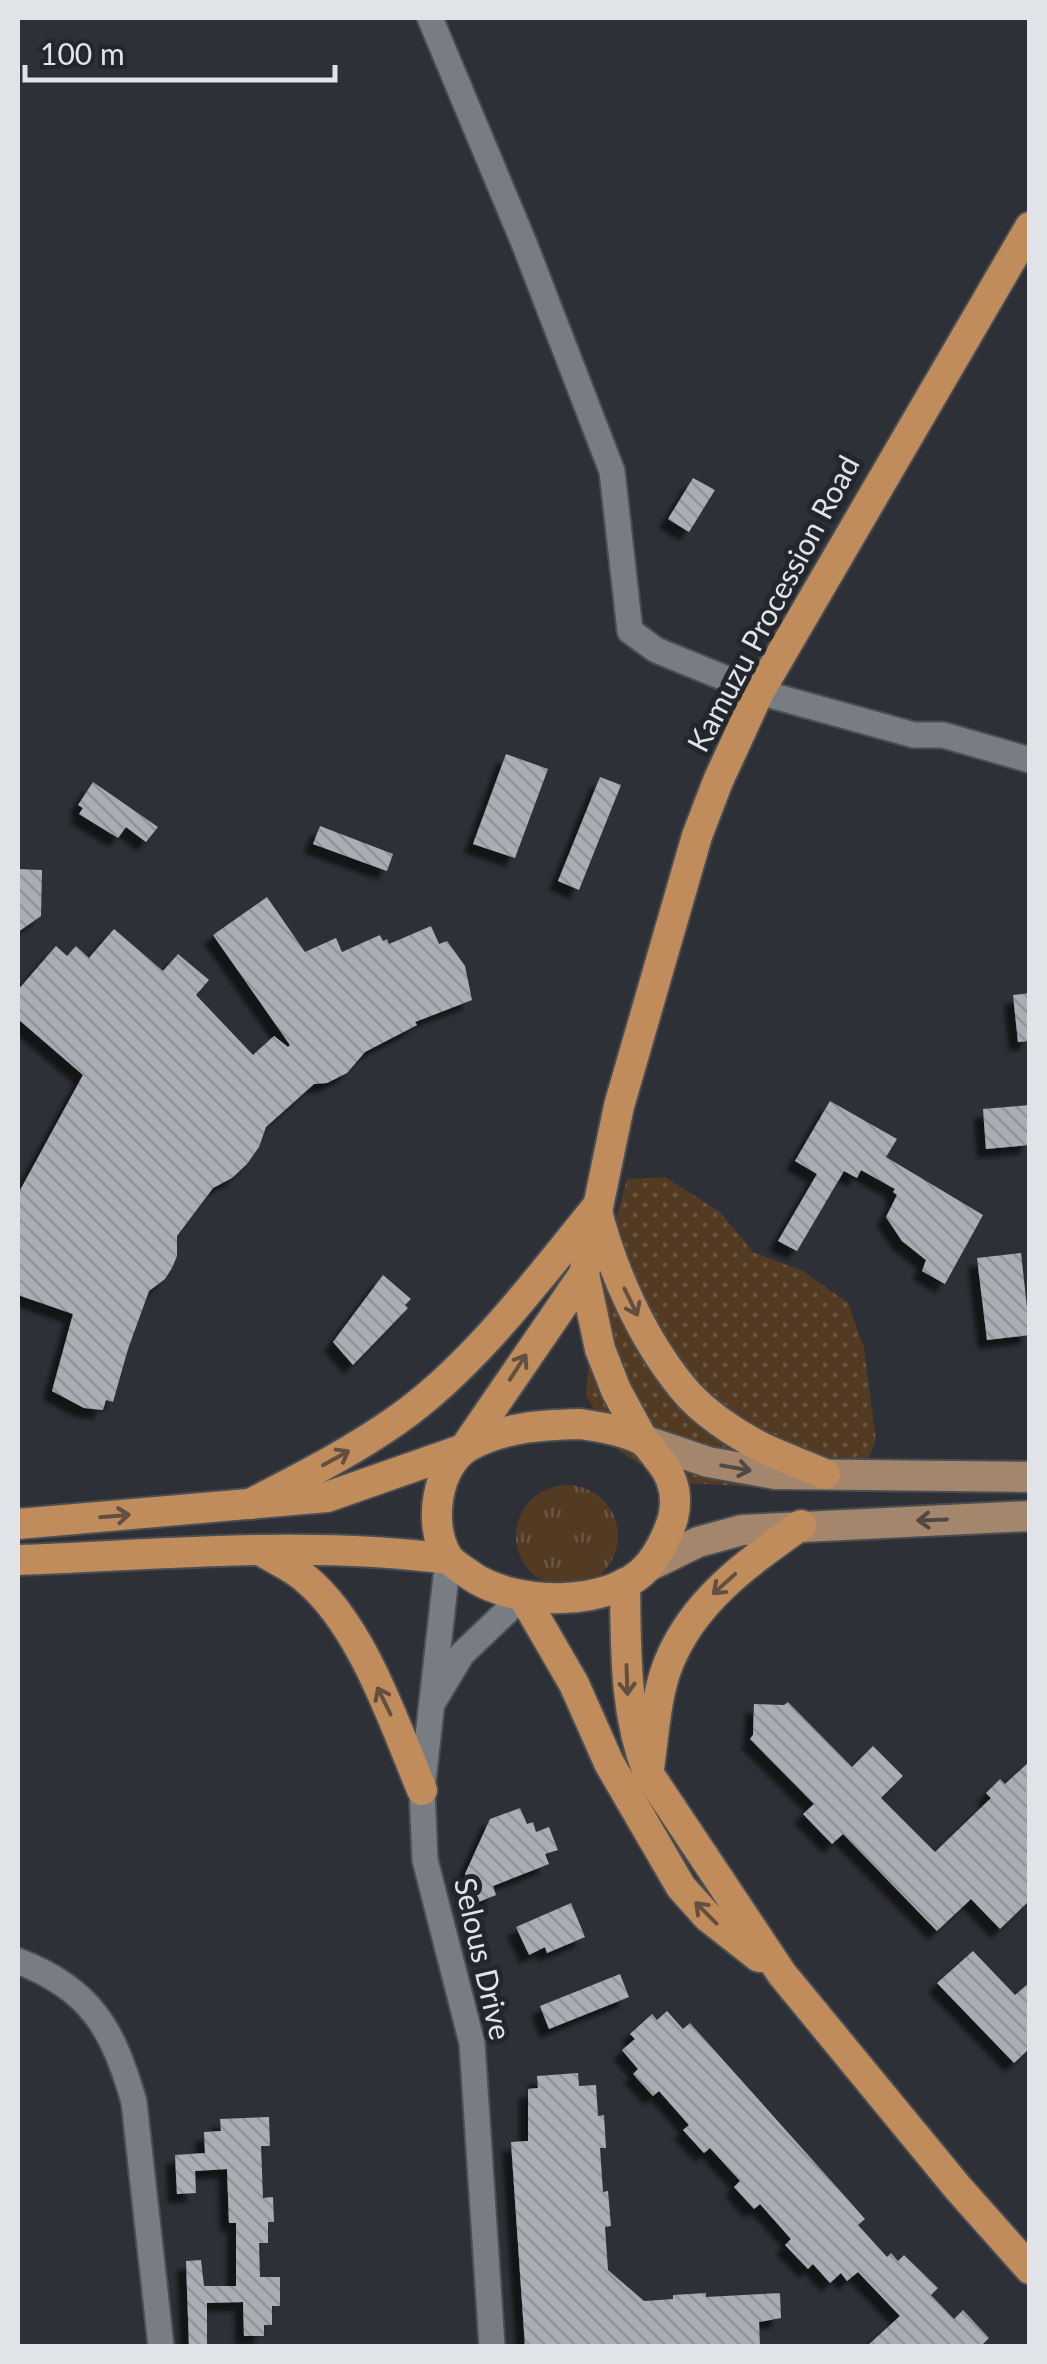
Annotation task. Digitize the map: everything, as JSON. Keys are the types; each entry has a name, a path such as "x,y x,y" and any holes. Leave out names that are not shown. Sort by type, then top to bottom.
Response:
{"highway":[{"name":"Kamuzu Procession Road","path":"584,1274 620,1100 697,836 718,781 760,692 1030,227"},
{"path":"596,1208 615,1269 649,1336 683,1389 718,1419 760,1446 825,1474"},
{"path":"250,1504 342,1456 399,1419 433,1391 512,1310 596,1208"},
{"path":"18,1560 262,1552 407,1554 448,1559 476,1579 523,1596 570,1598 636,1575 668,1534 676,1508 674,1487 616,1390 600,1348 584,1274"},
{"path":"448,1559 438,1537 435,1510 443,1480 584,1274"},
{"path":"18,1524 327,1497 464,1449 500,1432 540,1425 580,1424 643,1440"},
{"path":"648,1773 667,1664 692,1617 722,1584 801,1525"},
{"path":"262,1552 305,1578 334,1610 388,1709 422,1790"},
{"path":"636,1575 626,1693 635,1740 648,1773 782,1974 958,2188 1030,2268"},
{"path":"523,1596 574,1684 609,1764 681,1887 708,1917 782,1974"}],"main road":[{"path":"643,1440 738,1469 1030,1477"},
{"path":"636,1575 698,1542 742,1530 1030,1516"}],"street":[{"path":"430,18 531,261 612,471 630,631 656,650 760,692 914,734 943,734 1030,760"},
{"name":"Selous Drive","path":"448,1559 422,1790 426,1860 472,2044 492,2346"},
{"name":"Selous Drive","path":"430,1707 462,1654 523,1596"},
{"path":"18,1961 59,1981 87,2004 110,2034 125,2071 134,2102 162,2346"}],"green space":[{"path":"665,1177 720,1212 753,1252 803,1271 848,1303 864,1348 876,1440 859,1483 791,1489 669,1482 619,1451 586,1395 594,1301 627,1179"},
{"path":"567,1485 596,1493 610,1507 618,1536 610,1565 596,1579 567,1587 538,1579 524,1565 516,1536 524,1507 538,1493"}],"building":[{"path":"693,478 715,490 689,532 668,519"},
{"path":"506,754 548,769 515,858 473,844"},
{"path":"600,777 621,785 579,890 558,881"},
{"path":"93,782 158,827 146,842 126,827 118,838 79,814 83,808 78,805"},
{"path":"320,826 393,854 387,871 313,844"},
{"path":"18,869 42,870 41,916 18,932"},
{"path":"267,897 305,952 336,938 342,952 380,935 389,944 431,926 439,944 447,941 465,966 472,1000 415,1022 417,1025 365,1052 347,1073 327,1083 314,1084 266,1127 247,1164 213,1188 177,1236 177,1256 165,1279 149,1291 113,1402 106,1400 103,1410 84,1408 52,1391 73,1314 18,1295 18,1194 83,1075 18,1019 18,990 56,946 67,956 76,946 89,958 114,929 163,971 178,954 209,980 196,995 253,1055 274,1036 288,1047 213,935"},
{"path":"1030,993 1030,1041 1018,1042 1013,995"},
{"path":"830,1101 897,1139 886,1157 983,1215 945,1284 922,1271 926,1260 902,1241 886,1217 897,1195 895,1189 861,1170 857,1178 844,1171 797,1251 778,1241 817,1174 795,1161"},
{"path":"1030,1105 1030,1145 986,1149 983,1109"},
{"path":"1021,1253 1030,1335 987,1340 977,1258"},
{"path":"383,1275 411,1299 405,1305 408,1308 353,1365 333,1342"},
{"path":"788,1702 852,1767 873,1746 903,1776 881,1798 935,1852 991,1798 986,1793 1000,1779 1005,1784 1030,1761 1030,1900 1000,1929 971,1899 937,1931 843,1834 832,1844 803,1814 814,1804 750,1739 754,1704"},
{"path":"520,1808 527,1824 533,1822 536,1832 549,1827 558,1850 545,1854 549,1864 493,1886 496,1895 476,1903 465,1874 490,1819"},
{"path":"571,1903 585,1937 547,1953 545,1947 529,1955 516,1927"},
{"path":"973,1951 1015,1995 1030,1982 1030,2048 1014,2063 937,1983"},
{"path":"620,1974 629,1997 549,2029 540,2006"},
{"path":"667,2011 683,2029 690,2023 834,2184 865,2219 858,2225 887,2257 891,2253 898,2261 904,2255 938,2288 931,2295 954,2319 963,2310 989,2338 981,2346 867,2346 900,2316 858,2272 847,2281 841,2273 830,2283 813,2264 808,2269 785,2245 791,2239 760,2204 754,2209 734,2187 740,2181 710,2148 704,2153 683,2130 689,2125 659,2091 653,2096 633,2074 638,2069 622,2050 635,2039 630,2034 652,2014 657,2020"},
{"path":"578,2073 579,2086 596,2085 598,2116 604,2115 606,2148 600,2148 603,2192 608,2191 611,2226 605,2227 608,2270 644,2301 706,2293 706,2297 780,2293 781,2318 759,2322 760,2346 525,2346 511,2142 528,2141 528,2089 538,2088 537,2076"},
{"path":"269,2117 270,2146 261,2146 263,2198 273,2197 274,2222 268,2222 268,2243 259,2243 260,2277 280,2277 280,2306 272,2306 272,2325 264,2325 264,2336 244,2336 243,2302 207,2303 207,2346 189,2346 186,2261 201,2260 204,2286 236,2286 236,2223 229,2223 227,2169 195,2171 196,2193 177,2194 175,2155 205,2153 204,2132 221,2131 220,2119"}]}
